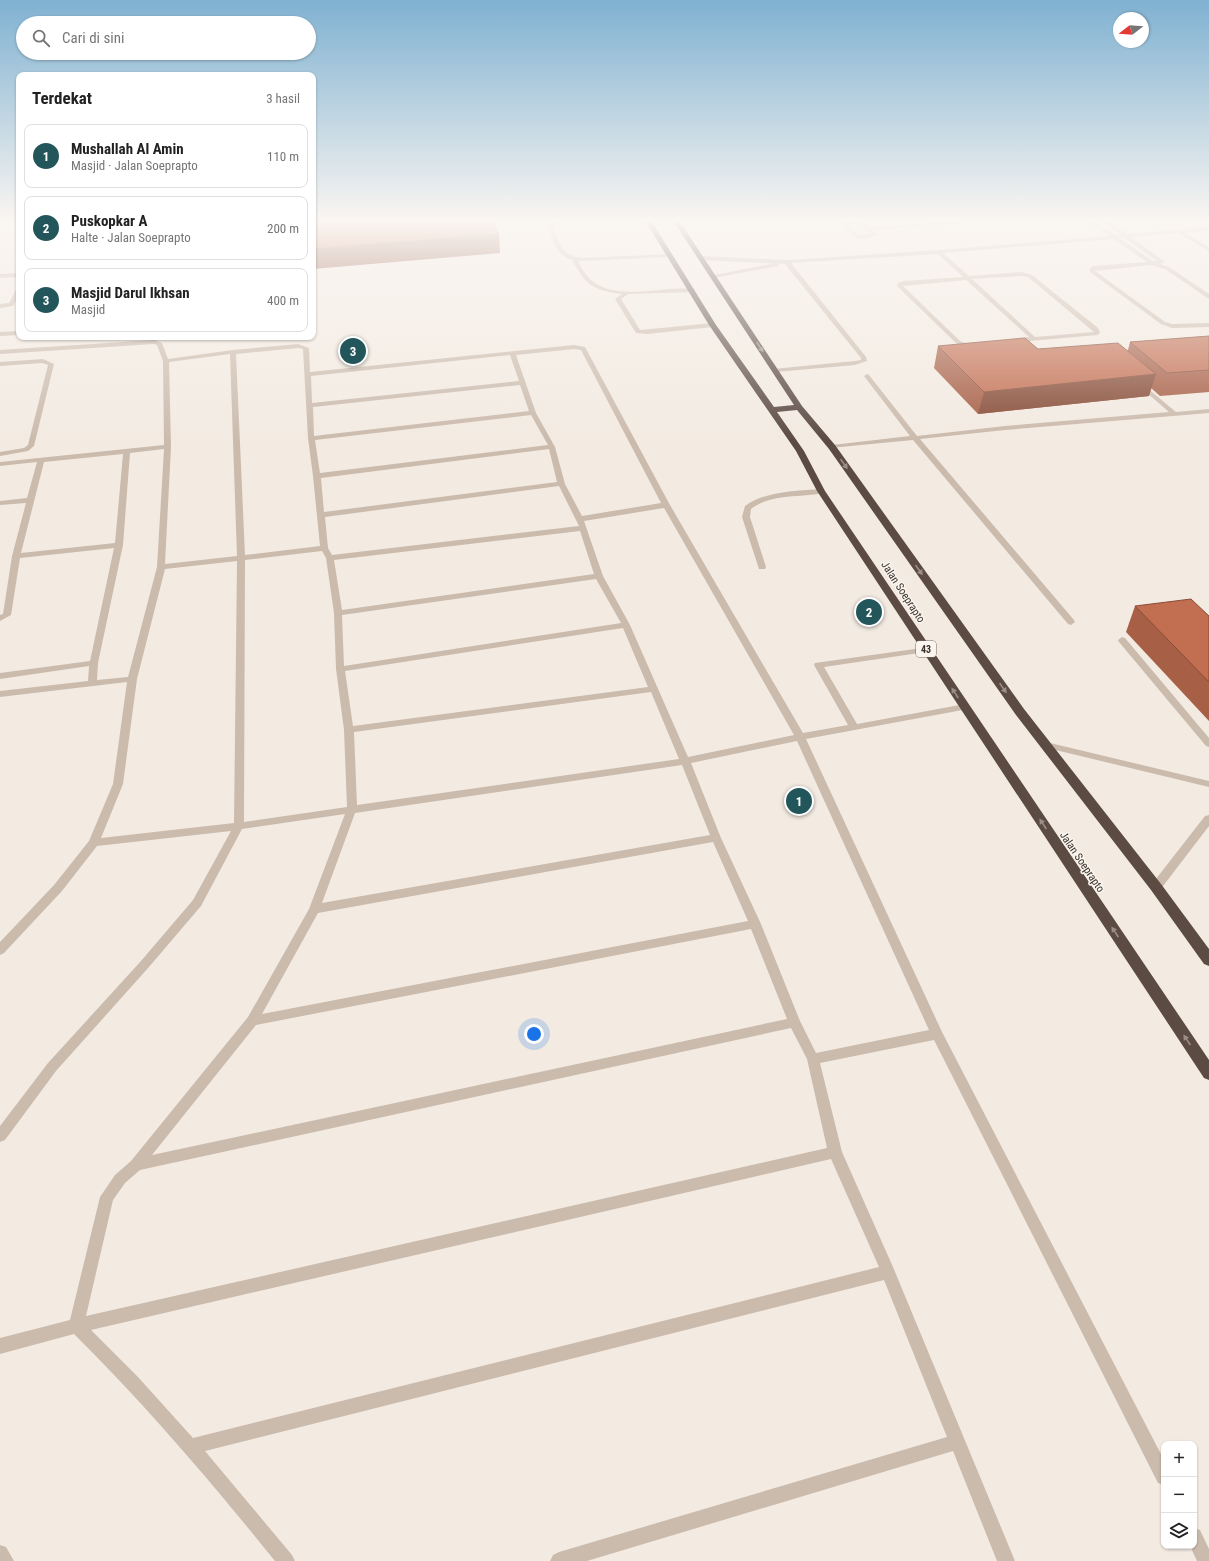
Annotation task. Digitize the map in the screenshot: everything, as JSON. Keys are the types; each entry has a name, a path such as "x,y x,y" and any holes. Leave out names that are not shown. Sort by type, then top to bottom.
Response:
{"highway":[{"name":"Jalan Soeprapto","path":"695,295 713,325 800,451 822,491 926,649 1209,1073"},
{"path":"725,295 799,407 832,447 1020,712 1156,887 1209,960"},
{"path":"772,410 799,407"}],"street":[{"path":"623,295 618,298 638,332 713,325"},
{"path":"775,370 855,363 864,360 864,358 813,295"},
{"path":"909,295 959,343 966,345 1097,333 1097,331 1052,295"},
{"path":"986,295 1034,339"},
{"path":"1123,295 1162,324 1172,326 1209,325"},
{"path":"0,306 11,305 16,296"},
{"path":"0,334 16,333"},
{"path":"0,352 155,340 161,345 166,361 168,447 161,567 132,679 118,784 94,843 58,888 0,950"},
{"path":"76,1326 107,1197 120,1179 136,1165 252,1021 314,910 352,808 349,730 340,669 338,613 330,558 324,548 317,476 311,438 306,348 303,346 233,352 166,361"},
{"path":"308,374 574,347 583,348 666,505 800,737 937,1034 1161,1471"},
{"path":"0,1136 52,1067 145,964 197,903 239,826 241,557 233,352"},
{"path":"512,353 533,413 552,447 561,484 581,523 599,576 626,625 685,760 716,838 755,924 794,1022 813,1059 835,1152 888,1272 1006,1561"},
{"path":"0,454 26,450 31,446 51,364 43,361 1,365"},
{"path":"867,376 916,439 1071,622"},
{"path":"1134,378 1175,414"},
{"path":"309,405 522,383"},
{"path":"832,447 916,439 1005,428 1209,411"},
{"path":"311,438 533,413"},
{"path":"0,464 168,447"},
{"path":"317,476 552,447"},
{"path":"92,683 94,663 119,545 127,452"},
{"path":"0,618 7,615 16,556 41,460"},
{"path":"321,515 561,484"},
{"path":"762,567 746,517 746,511 749,507 764,500 822,491"},
{"path":"0,503 30,500"},
{"path":"330,558 581,523 666,505"},
{"path":"16,556 119,545"},
{"path":"161,567 324,548"},
{"path":"338,613 599,576"},
{"path":"340,669 626,625"},
{"path":"1122,640 1209,744"},
{"path":"854,727 818,665 926,649"},
{"path":"0,676 94,663"},
{"path":"0,694 132,679"},
{"path":"349,730 653,689"},
{"path":"94,843 239,826 352,808 685,760 800,737 965,708"},
{"path":"1046,745 1209,784"},
{"path":"1156,887 1209,818"},
{"path":"314,910 716,838"},
{"path":"252,1021 755,924"},
{"path":"136,1165 794,1022"},
{"path":"813,1059 937,1034"},
{"path":"0,1346 76,1326 835,1152"},
{"path":"192,1446 888,1272"},
{"path":"76,1326 117,1364 192,1446 286,1561"},
{"path":"558,1561 957,1442"},
{"path":"1197,1542 1206,1561"},
{"path":"0,1553 5,1561"}],"building":[{"path":"1209,336 1209,370 1167,373 1130,342"},
{"path":"1025,338 1038,349 1118,343 1156,374 984,392 938,346"},
{"path":"1191,599 1209,616 1209,682 1135,606"}],"place":[{"name":"Masjid Darul Ikhsan","path":"353,351"},
{"name":"Puskopkar A","path":"869,612"},
{"name":"Mushallah Al Amin","path":"799,801"}]}
